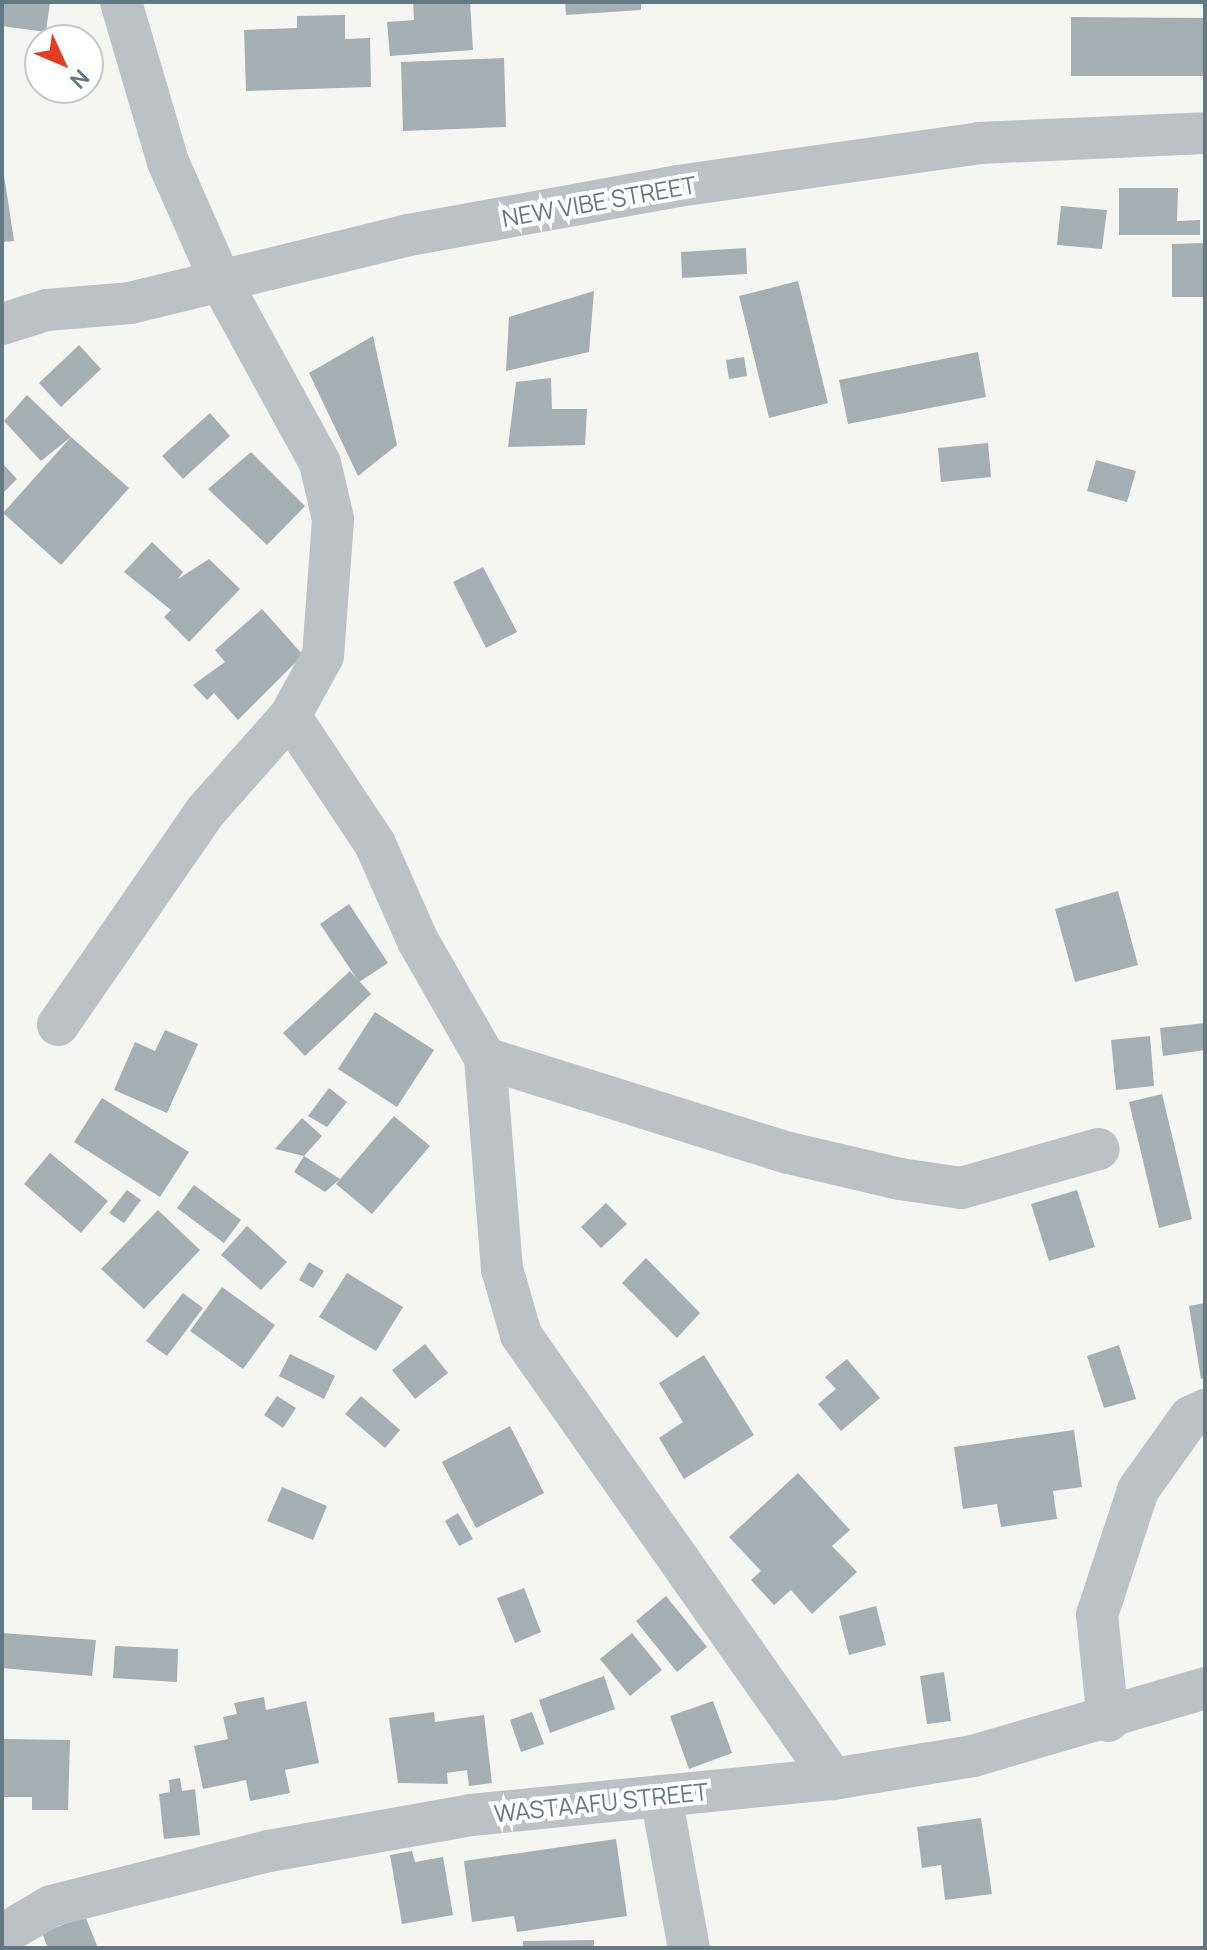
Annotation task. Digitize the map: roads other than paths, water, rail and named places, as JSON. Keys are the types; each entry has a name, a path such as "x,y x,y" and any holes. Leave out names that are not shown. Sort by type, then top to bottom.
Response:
{"street":[{"path":"58,1025 205,812 290,716 323,656 333,519 320,463 221,282 168,162 121,2"},
{"name":"NEW VIBE STREET","path":"2,324 47,310 130,303 409,235 678,186 979,143 1205,133"},
{"path":"290,716 375,844 418,941 485,1058 502,1269 521,1335 833,1779"},
{"path":"485,1058 789,1153 900,1179 961,1188 1099,1149"},
{"path":"1108,1721 1097,1615 1138,1490 1190,1417 1205,1410"},
{"name":"WASTAAFU STREET","path":"2,1935 51,1906 269,1851 471,1815 833,1779 973,1756 1108,1721 1205,1688"},
{"path":"661,1796 689,1948"}]}
